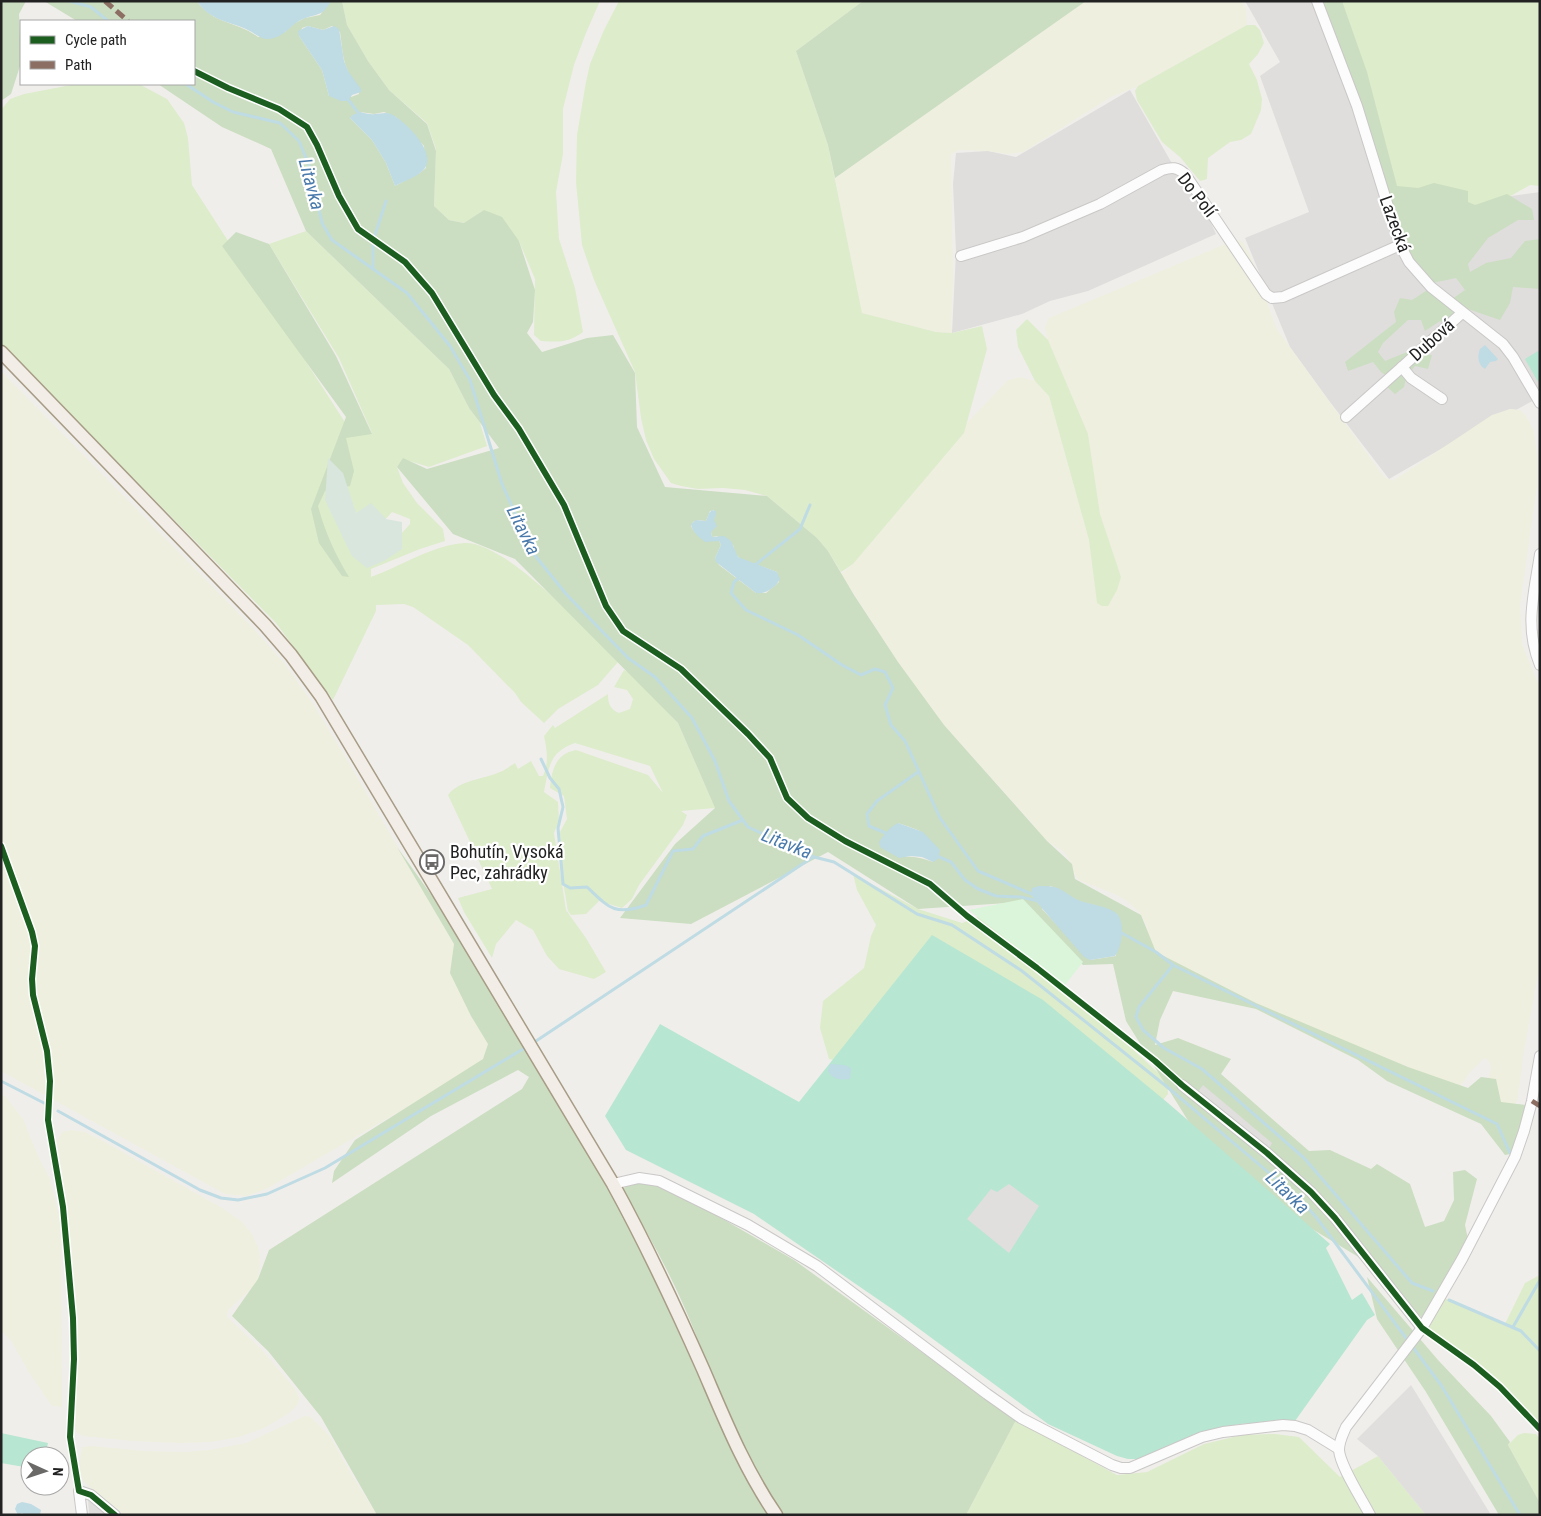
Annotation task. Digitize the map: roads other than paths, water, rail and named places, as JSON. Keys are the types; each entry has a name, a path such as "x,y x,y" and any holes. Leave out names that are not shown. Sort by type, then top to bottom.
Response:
{"main road":[{"path":"1,352 265,626 291,655 321,696 613,1184 667,1290 733,1440 758,1489 776,1515"}],"street":[{"name":"Lazecká","path":"1317,1 1356,106 1400,245 1409,262 1420,277 1462,313 1492,334 1508,350 1527,378 1540,402"},
{"name":"Do Polí","path":"962,256 1023,237 1100,204 1162,170 1172,168 1179,169 1185,174 1266,294 1272,298 1283,298 1400,245"},
{"name":"Dubová","path":"1346,417 1462,313"},
{"name":"Dubová","path":"1402,367 1411,378 1442,399"},
{"path":"1540,554 1531,612 1530,632 1534,651 1540,665"},
{"path":"1370,1515 1341,1460 1339,1449 1341,1438 1346,1427 1419,1333 1462,1259 1515,1157 1536,1104 1540,1056"},
{"path":"1182,1086 1311,1192 1335,1218 1419,1333"},
{"path":"613,1184 639,1178 660,1181 748,1225 817,1266 979,1389 1021,1418 1112,1465 1130,1468 1202,1437 1223,1432 1282,1425 1308,1430 1339,1449"},
{"path":"82,1515 79,1491 91,1495 116,1515"}],"water":[{"path":"197,1 331,1 325,10 319,14 299,21 278,36 266,39 213,16"},
{"path":"308,26 323,30 334,26 339,29 344,61 348,71 361,89 361,92 352,95 348,101 341,101 329,96 322,70 299,36 298,31"},
{"path":"360,112 371,114 389,113 397,117 411,130 423,145 427,154 428,161 423,171 395,186 386,163 372,140 350,118 352,115"},
{"path":"1485,345 1498,359 1490,362 1485,369 1478,357 1480,349"},
{"path":"712,510 716,511 714,520 717,526 711,532 712,537 724,536 731,541 738,557 777,572 780,579 773,587 766,592 756,593 716,562 715,558 721,545 719,541 705,542 694,532 691,524 696,520 706,521"},
{"path":"898,823 923,832 940,850 938,859 933,862 922,857 899,858 880,847 879,842 889,829"},
{"path":"1039,886 1058,888 1078,900 1115,912 1120,919 1122,936 1115,956 1090,960 1084,957 1034,899 1031,894 1032,888"},
{"path":"830,1064 844,1065 851,1068 850,1079 840,1079 832,1076 828,1071"},
{"path":"22,1502 31,1504 41,1510 40,1515 25,1515 22,1513 18,1515 15,1509 17,1504"}],"waterway":[{"name":"Litavka","path":"69,1 91,7 107,20"},
{"name":"Litavka","path":"188,85 213,102 233,112 280,123 299,141 309,165 322,223 332,240 407,293 450,346 470,380 502,484 533,553 566,594 628,658 655,677 692,718 715,761 729,801 748,827 814,857 834,862 917,914 952,925 1022,971 1166,1086 1300,1199 1316,1217 1441,1385 1520,1515"},
{"path":"347,98 360,115"},
{"path":"374,238 386,201"},
{"path":"373,243 373,269"},
{"path":"755,565 800,529 810,505"},
{"path":"740,577 734,582 731,593 746,610 798,635 842,665 861,675 875,669 885,672 893,688 885,705 891,725 905,741 940,818 978,871 1034,895"},
{"path":"541,759 550,778 559,789 563,807 558,828 563,884 570,888 587,887 613,908 627,910 646,905 673,851 693,849 703,836 743,820"},
{"path":"888,834 869,826 867,814 877,801 918,772"},
{"path":"937,856 951,862 965,880 978,889 996,896 1021,897 1038,901"},
{"path":"533,1043 813,857"},
{"path":"1120,932 1156,952 1173,965 1139,1007 1136,1017 1143,1030 1164,1048 1202,1069 1304,1158 1412,1283 1433,1291"},
{"path":"1173,965 1497,1124 1510,1153"},
{"path":"58,1111 200,1190 221,1198 238,1200 267,1194 325,1168 528,1046"},
{"path":"1,1081 44,1103"},
{"path":"1513,1327 1540,1280"},
{"path":"1449,1300 1521,1331 1540,1351"}],"place":[{"name":"Bohutín, Vysoká Pec, zahrádky","path":"432,862"}]}
